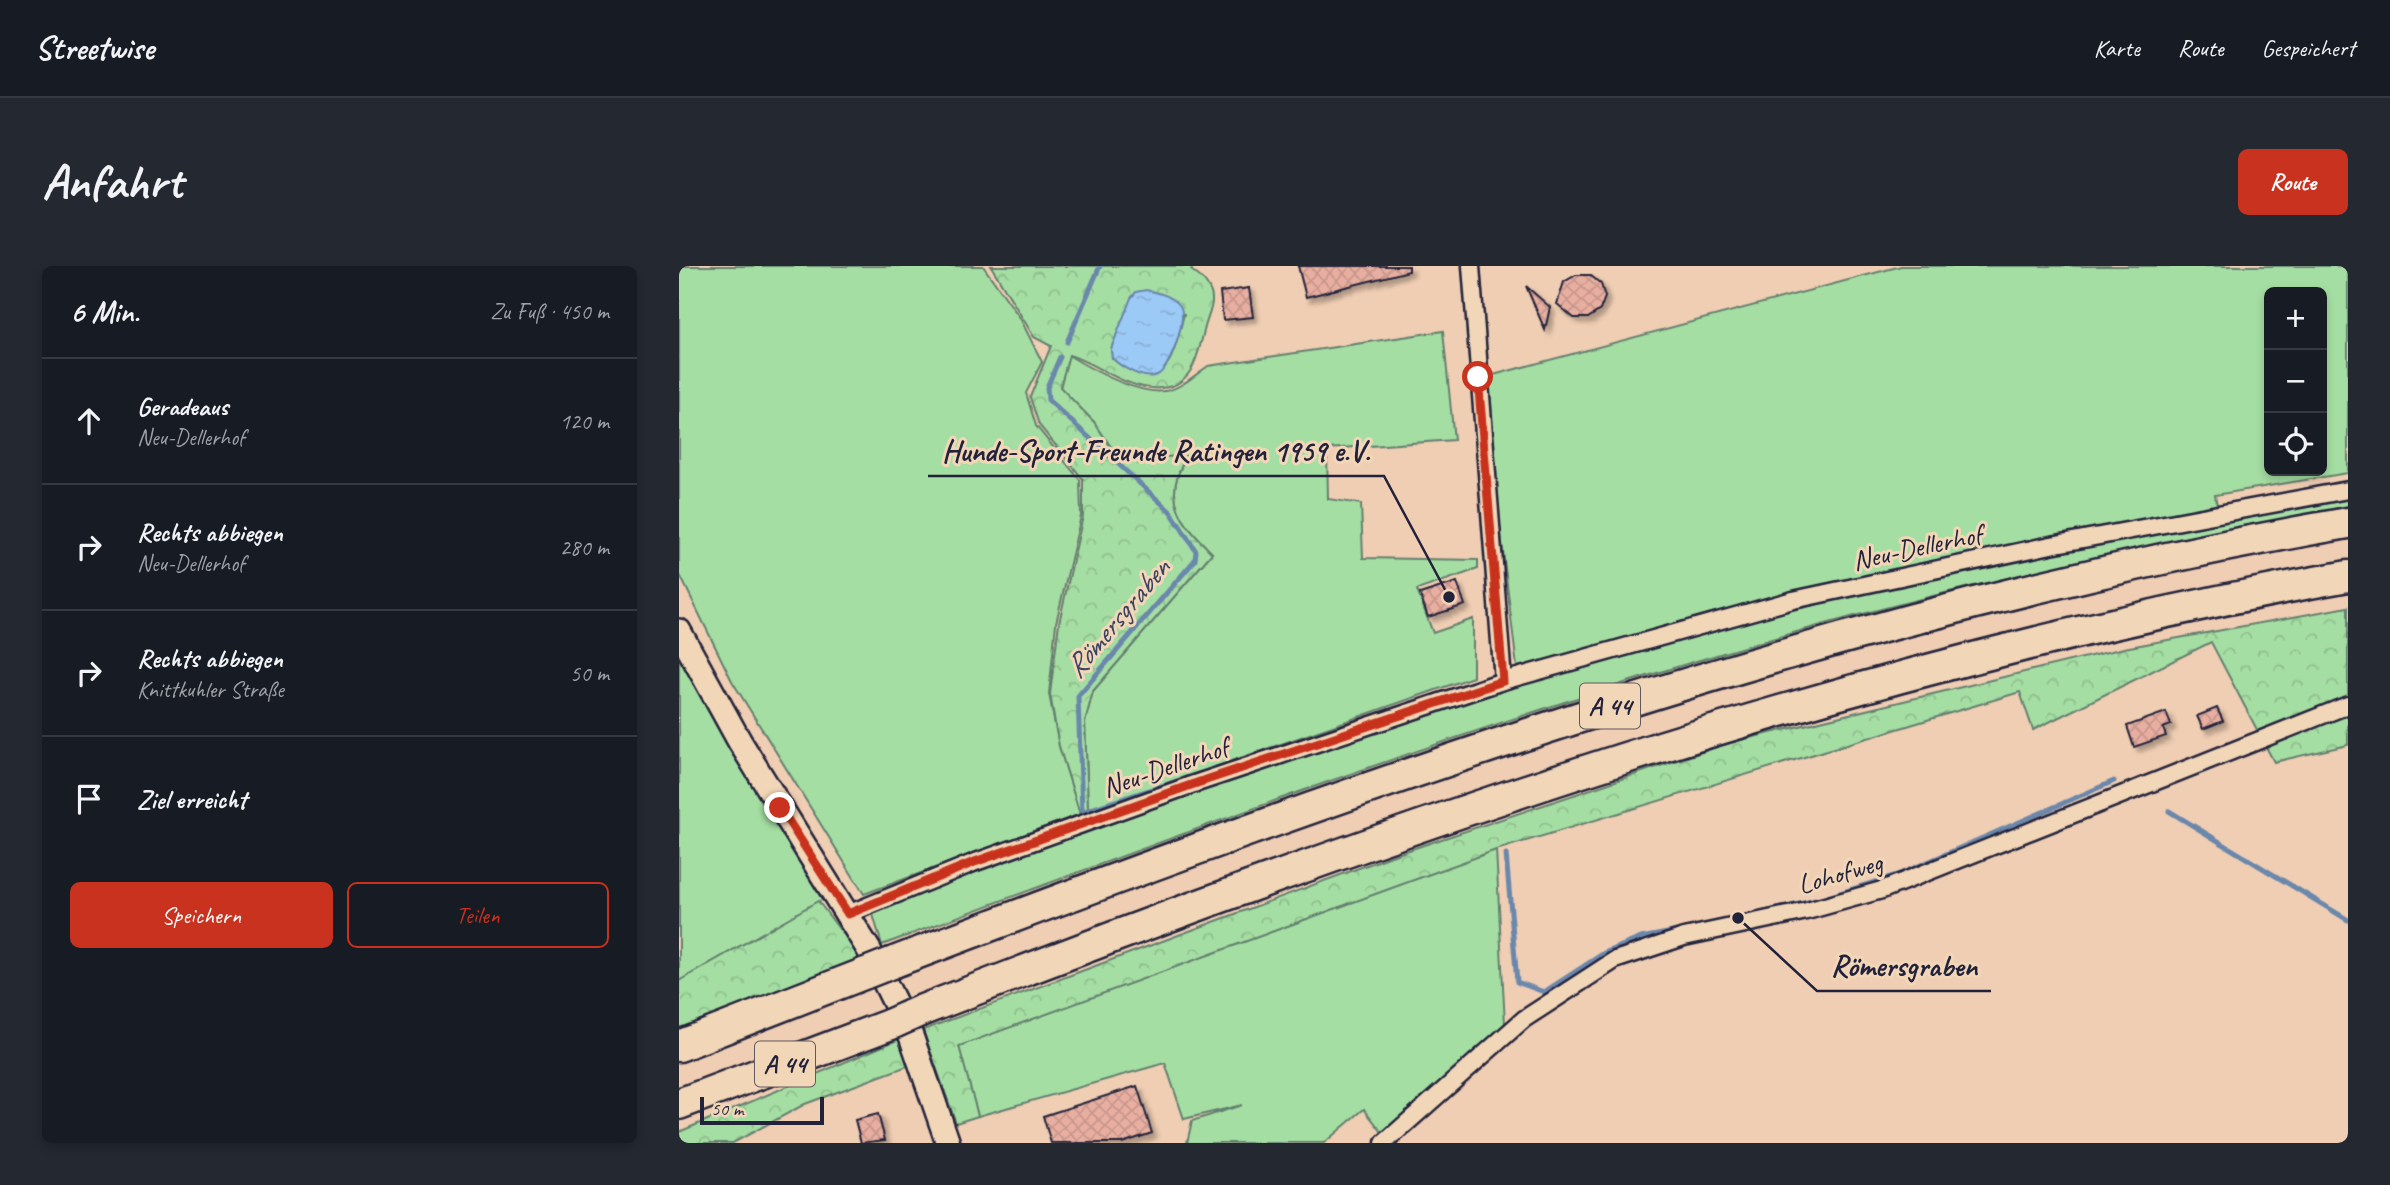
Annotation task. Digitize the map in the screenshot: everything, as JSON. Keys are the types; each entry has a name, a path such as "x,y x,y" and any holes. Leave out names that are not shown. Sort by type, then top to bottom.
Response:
{"highway":[{"name":"A 44","path":"679,1046 866,972 1441,761 1652,693 1971,604 2258,538 2348,523"},
{"name":"A 44","path":"679,1104 1385,836 1667,743 1983,655 2191,607 2348,576"}],"street":[{"path":"1471,266 1503,681"},
{"name":"Neu-Dellerhof","path":"848,914 972,863 1191,785 1503,681 1793,600 2052,545 2348,490"},
{"path":"679,631 740,742 869,950 911,1036 948,1143"},
{"name":"Lohofweg","path":"1384,1143 1524,1019 1615,960 1675,939 1807,911 1882,890 2348,705"}],"green space":[{"path":"679,266 983,266 1020,318 1042,362 1026,393 1036,426 1080,480 1081,516 1056,623 1049,694 1059,746 1080,814 864,894 732,681 679,573"},
{"path":"991,266 1194,266 1191,270 1206,283 1212,296 1197,357 1188,375 1181,381 1172,386 1149,388 1125,381 1069,355 1060,387 1094,422 1119,459 1187,456 1175,485 1175,498 1184,520 1212,553 1093,691 1085,722 1088,811 1080,814 1059,746 1050,694 1059,623 1083,516 1083,479 1039,425 1030,397 1051,346 1034,337","holes":["1131,299 1184,314 1171,358 1158,372 1148,375 1136,372 1112,358 1111,349"]},
{"path":"1901,266 2348,266 2348,473 2215,495 2217,505 1866,581 1517,667 1482,378"},
{"path":"1443,331 1454,440 1327,449 1328,499 1361,504 1363,558 1478,560 1478,569 1417,590 1433,633 1473,619 1473,677 1088,811 1085,722 1093,691 1212,553 1184,520 1175,498 1179,471 1187,456 1119,459 1094,422 1060,388 1068,355 1101,374 1128,385 1165,391 1182,385 1208,366"},
{"path":"2348,496 2348,506 2000,580 1862,614 1677,667 1448,740 882,945 872,911 1192,791 1503,687 1792,610 2031,554"},
{"path":"2348,607 2348,745 2274,762 2211,642 2033,730 2020,692 1496,850 959,1046 978,1116 956,1123 923,1030 1394,855 1729,743 2124,648"},
{"path":"679,650 700,694 825,898 679,981"},
{"path":"1496,849 1505,1025 1385,1136 1364,1109 1324,1143 1187,1143 1192,1121 1242,1105 1184,1119 1165,1063 978,1116 958,1046"},
{"path":"818,901 839,929 851,933 866,957 679,1031 679,981"},
{"path":"902,1038 913,1064 805,1104 733,1143 679,1143 679,1132"}],"water":[{"path":"1146,290 1173,299 1182,312 1180,331 1172,354 1162,371 1152,376 1139,375 1121,365 1112,358 1111,349 1131,298 1136,292"}],"building":[{"path":"1298,266 1409,266 1409,271 1306,297"},
{"path":"1576,275 1590,275 1601,284 1605,297 1600,310 1588,318 1574,318 1557,304 1564,282"},
{"path":"1526,286 1550,307 1545,330"},
{"path":"1249,288 1253,317 1223,320 1220,292"},
{"path":"1457,582 1465,605 1428,617 1420,594"},
{"path":"2217,708 2223,721 2203,729 2197,716"},
{"path":"2166,712 2171,725 2163,728 2166,736 2134,747 2127,726"},
{"path":"1137,1086 1152,1133 1122,1143 1051,1143 1043,1116"},
{"path":"878,1114 885,1140 861,1143 855,1120"}],"waterway":[{"name":"Römersgraben","path":"1067,342 1100,266"},
{"name":"Römersgraben","path":"1060,357 1047,387 1048,400 1171,512 1196,551 1195,560 1078,696 1082,812 1226,765"},
{"name":"Römersgraben","path":"1761,913 1825,898 1900,874 2114,781"},
{"name":"Römersgraben","path":"2169,811 2348,920"},
{"name":"Römersgraben","path":"1506,854 1517,982 1544,992 1604,953 1641,938 1683,930"}],"place":[{"name":"Hunde-Sport-Freunde Ratingen 1959 e.V.","path":"1449,597"},
{"name":"Römersgraben","path":"1738,918"}],"route":[{"path":"780,808 848,914 972,863 1191,785 1503,681 1478,377"}]}
